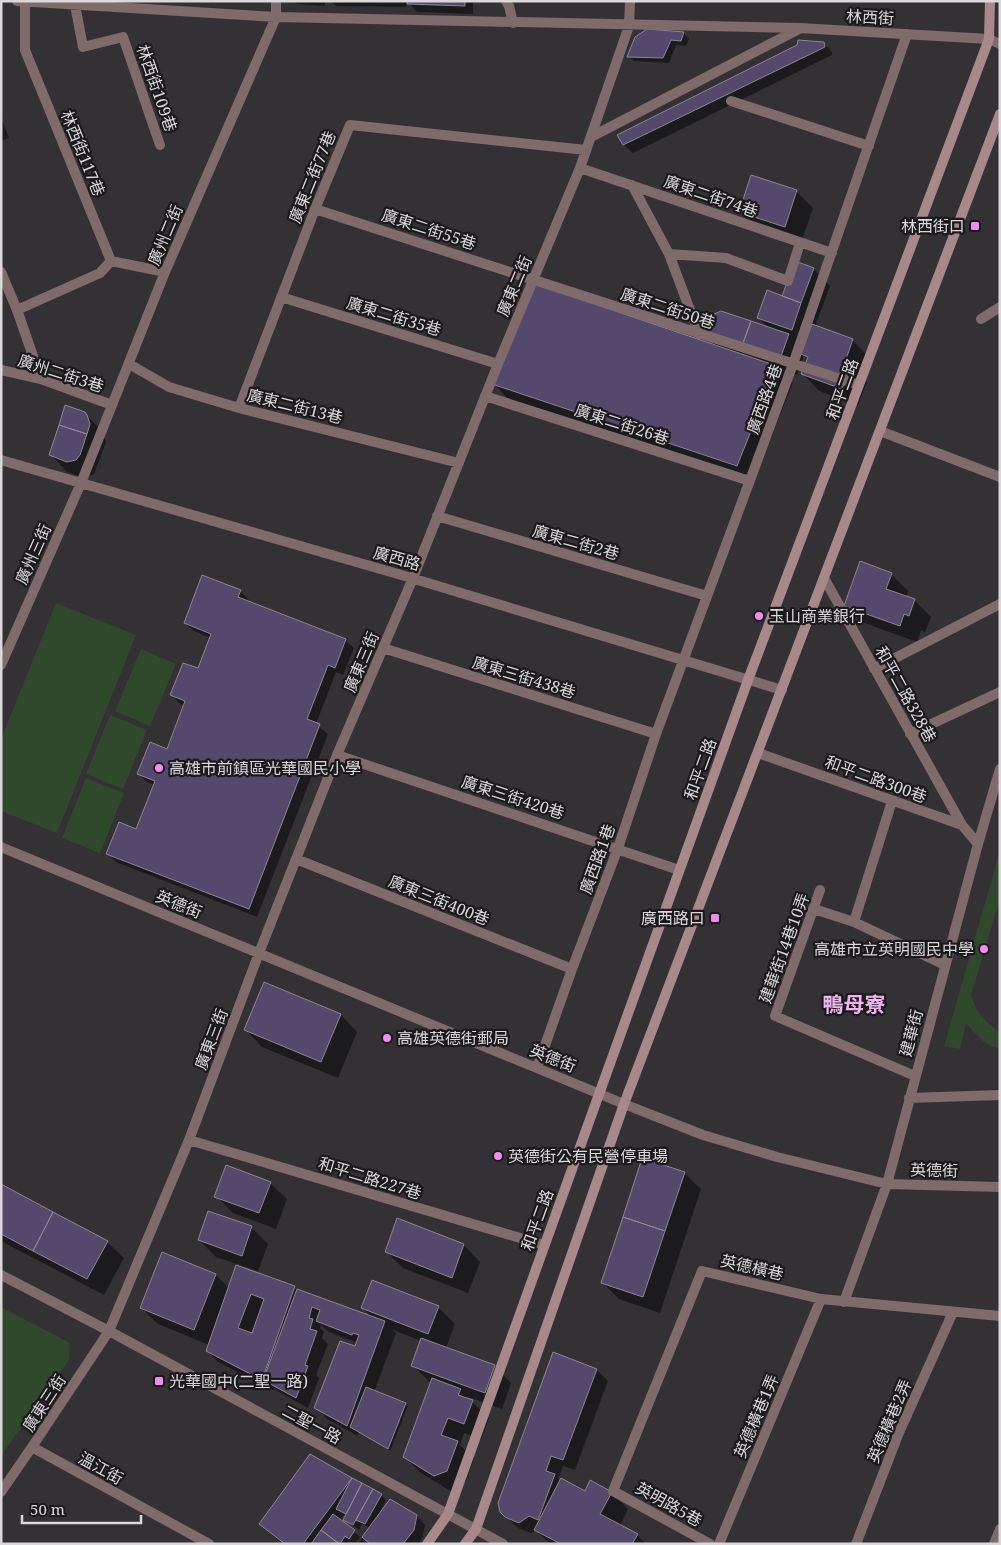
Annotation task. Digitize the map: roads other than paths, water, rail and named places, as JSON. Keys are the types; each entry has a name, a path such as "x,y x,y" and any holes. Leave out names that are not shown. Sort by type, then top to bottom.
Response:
{"street":[{"name":"林西街","path":"17,1 276,17 630,26 800,28 989,39 1000,44"},
{"name":"廣州二街","path":"81,483 165,272 276,17 276,1"},
{"name":"廣東二街","path":"413,578 498,364 580,168 630,26 630,1"},
{"name":"和平二路","path":"427,1544 448,1514 748,680 989,39 990,1"},
{"name":"林西街117巷","path":"25,2 25,50 111,261"},
{"path":"511,3 514,23"},
{"name":"林西街109巷","path":"75,5 83,47 123,37 160,144"},
{"path":"591,137 800,28"},
{"name":"廣西路4巷","path":"683,661 793,364 907,34"},
{"path":"731,101 869,146"},
{"path":"465,1544 476,1529 624,1104 1000,114"},
{"name":"廣東二街77巷","path":"239,408 315,209 350,124 586,150"},
{"name":"廣東二街74巷","path":"580,168 832,253"},
{"path":"632,184 669,254 699,334"},
{"name":"廣東二街55巷","path":"315,209 533,279"},
{"path":"669,254 726,258 788,281 800,243"},
{"path":"18,310 100,273 111,261 165,272"},
{"path":"1,272 18,310 41,379"},
{"name":"廣東二街50巷","path":"533,279 859,385"},
{"name":"廣東二街35巷","path":"281,297 498,364"},
{"path":"981,319 1000,307"},
{"name":"廣東二街13巷","path":"129,364 170,387 239,408 458,463"},
{"name":"廣州二街3巷","path":"1,370 41,379 112,405"},
{"name":"廣東二街26巷","path":"485,396 750,481"},
{"path":"880,430 1000,477"},
{"name":"廣西路","path":"1,460 413,578 782,690"},
{"name":"廣州三街","path":"1,665 81,483"},
{"name":"廣東二街2巷","path":"437,516 707,596"},
{"name":"廣東三街","path":"1,1492 109,1331 189,1140 259,953 337,755 413,578"},
{"name":"和平二路328巷","path":"824,578 962,825"},
{"path":"874,669 1000,604"},
{"name":"廣東三街438巷","path":"384,648 656,734"},
{"name":"廣西路1巷","path":"537,1068 618,848 656,734 683,661"},
{"path":"910,734 1000,692"},
{"name":"和平二路300巷","path":"758,753 962,825"},
{"name":"廣東三街420巷","path":"337,755 679,870"},
{"name":"建華街","path":"844,1302 887,1184 945,965 1000,769"},
{"path":"854,922 892,801"},
{"path":"962,825 978,844"},
{"name":"英德街","path":"1,847 624,1104 713,1138 777,1157 887,1184 1000,1187"},
{"name":"廣東三街400巷","path":"296,859 572,969"},
{"name":"建華街14巷10弄","path":"820,890 775,1016 915,1076"},
{"path":"814,909 854,922 945,965"},
{"path":"909,1098 1000,1095"},
{"name":"和平二路227巷","path":"189,1140 544,1245"},
{"name":"英德橫巷","path":"613,1490 702,1271 821,1299 1000,1316"},
{"name":"二聖一路","path":"1,1275 109,1331 503,1544"},
{"name":"英德橫巷1弄","path":"719,1544 821,1299"},
{"name":"英德橫巷2弄","path":"856,1544 898,1435 953,1312"},
{"name":"溫江街","path":"32,1447 209,1544"},
{"name":"英明路5巷","path":"613,1490 710,1544"},
{"path":"994,1544 1000,1529"}],"place":[{"name":"林西街口","path":"975,226"},
{"name":"玉山商業銀行","path":"759,616"},
{"name":"高雄市前鎮區光華國民小學","path":"159,768"},
{"name":"廣西路口","path":"715,918"},
{"name":"高雄市立英明國民中學","path":"984,949"},
{"name":"高雄英德街郵局","path":"387,1038"},
{"name":"英德街公有民營停車場","path":"498,1156"},
{"name":"光華國中(二聖一路)","path":"159,1381"}],"district":[{"name":"鴨母寮","path":"854,1004"}]}
